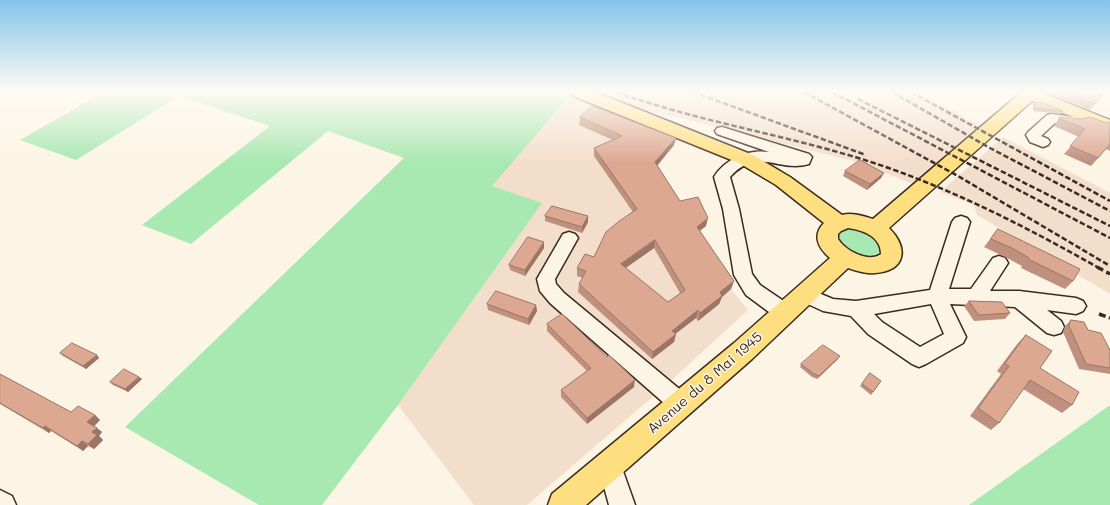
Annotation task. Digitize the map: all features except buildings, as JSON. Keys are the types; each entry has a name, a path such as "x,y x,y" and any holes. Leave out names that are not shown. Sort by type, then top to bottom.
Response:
{"main road":[{"path":"638,116 746,159 783,181 838,223"},
{"path":"876,228 1005,116"},
{"path":"1084,116 1110,126"},
{"path":"856,222 876,228 890,242 892,250 891,257 886,262 877,265 866,265 844,258 833,248 827,238 828,232 832,226 838,223 856,222"},
{"name":"Avenue du 8 Mai 1945","path":"563,505 743,351 844,258"}],"street":[{"path":"1043,142 1035,139 1033,135 1052,118 1077,122 1084,116"},
{"path":"722,131 765,146 804,157 804,161 795,162 762,156 746,159 727,169 722,177 731,209 743,275 753,290 784,312"},
{"path":"856,309 875,328 919,358 956,337 937,296 962,222"},
{"path":"569,238 546,279 547,286 557,298 681,404"},
{"path":"976,297 999,263"},
{"path":"804,294 830,306 856,309 937,296 1019,299 1076,306"},
{"path":"1019,299 1054,327"},
{"path":"610,465 622,505"}],"shaded area":[{"path":"554,116 615,116 677,141 654,170 679,208 706,226 696,234 731,289 748,310 663,388 527,505 474,505 398,405 541,203 491,186"},
{"path":"667,116 962,116 981,126 913,184 858,162"},
{"path":"1003,137 1110,193 1110,294 977,215 974,205 940,192"}],"green space":[{"path":"63,116 148,116 76,160 20,140"},
{"path":"238,116 553,116 492,186 542,203 398,405 322,505 259,505 125,427 404,158 328,131 191,244 142,225 270,126"},
{"path":"849,227 873,234 881,246 878,253 861,255 845,248 840,242 839,236 841,231"},
{"path":"1110,405 1110,505 969,505"}],"railway":[{"path":"692,116 825,148 887,167 949,192 1010,220 1099,268"},
{"path":"758,116 866,155"},
{"path":"847,116 958,176 1110,266"},
{"path":"877,116 1110,238"},
{"path":"891,116 1110,226"},
{"path":"933,116 990,148 1110,211"},
{"path":"954,116 1110,201"},
{"path":"1097,267 1110,274"},
{"path":"1099,314 1110,318"}]}
